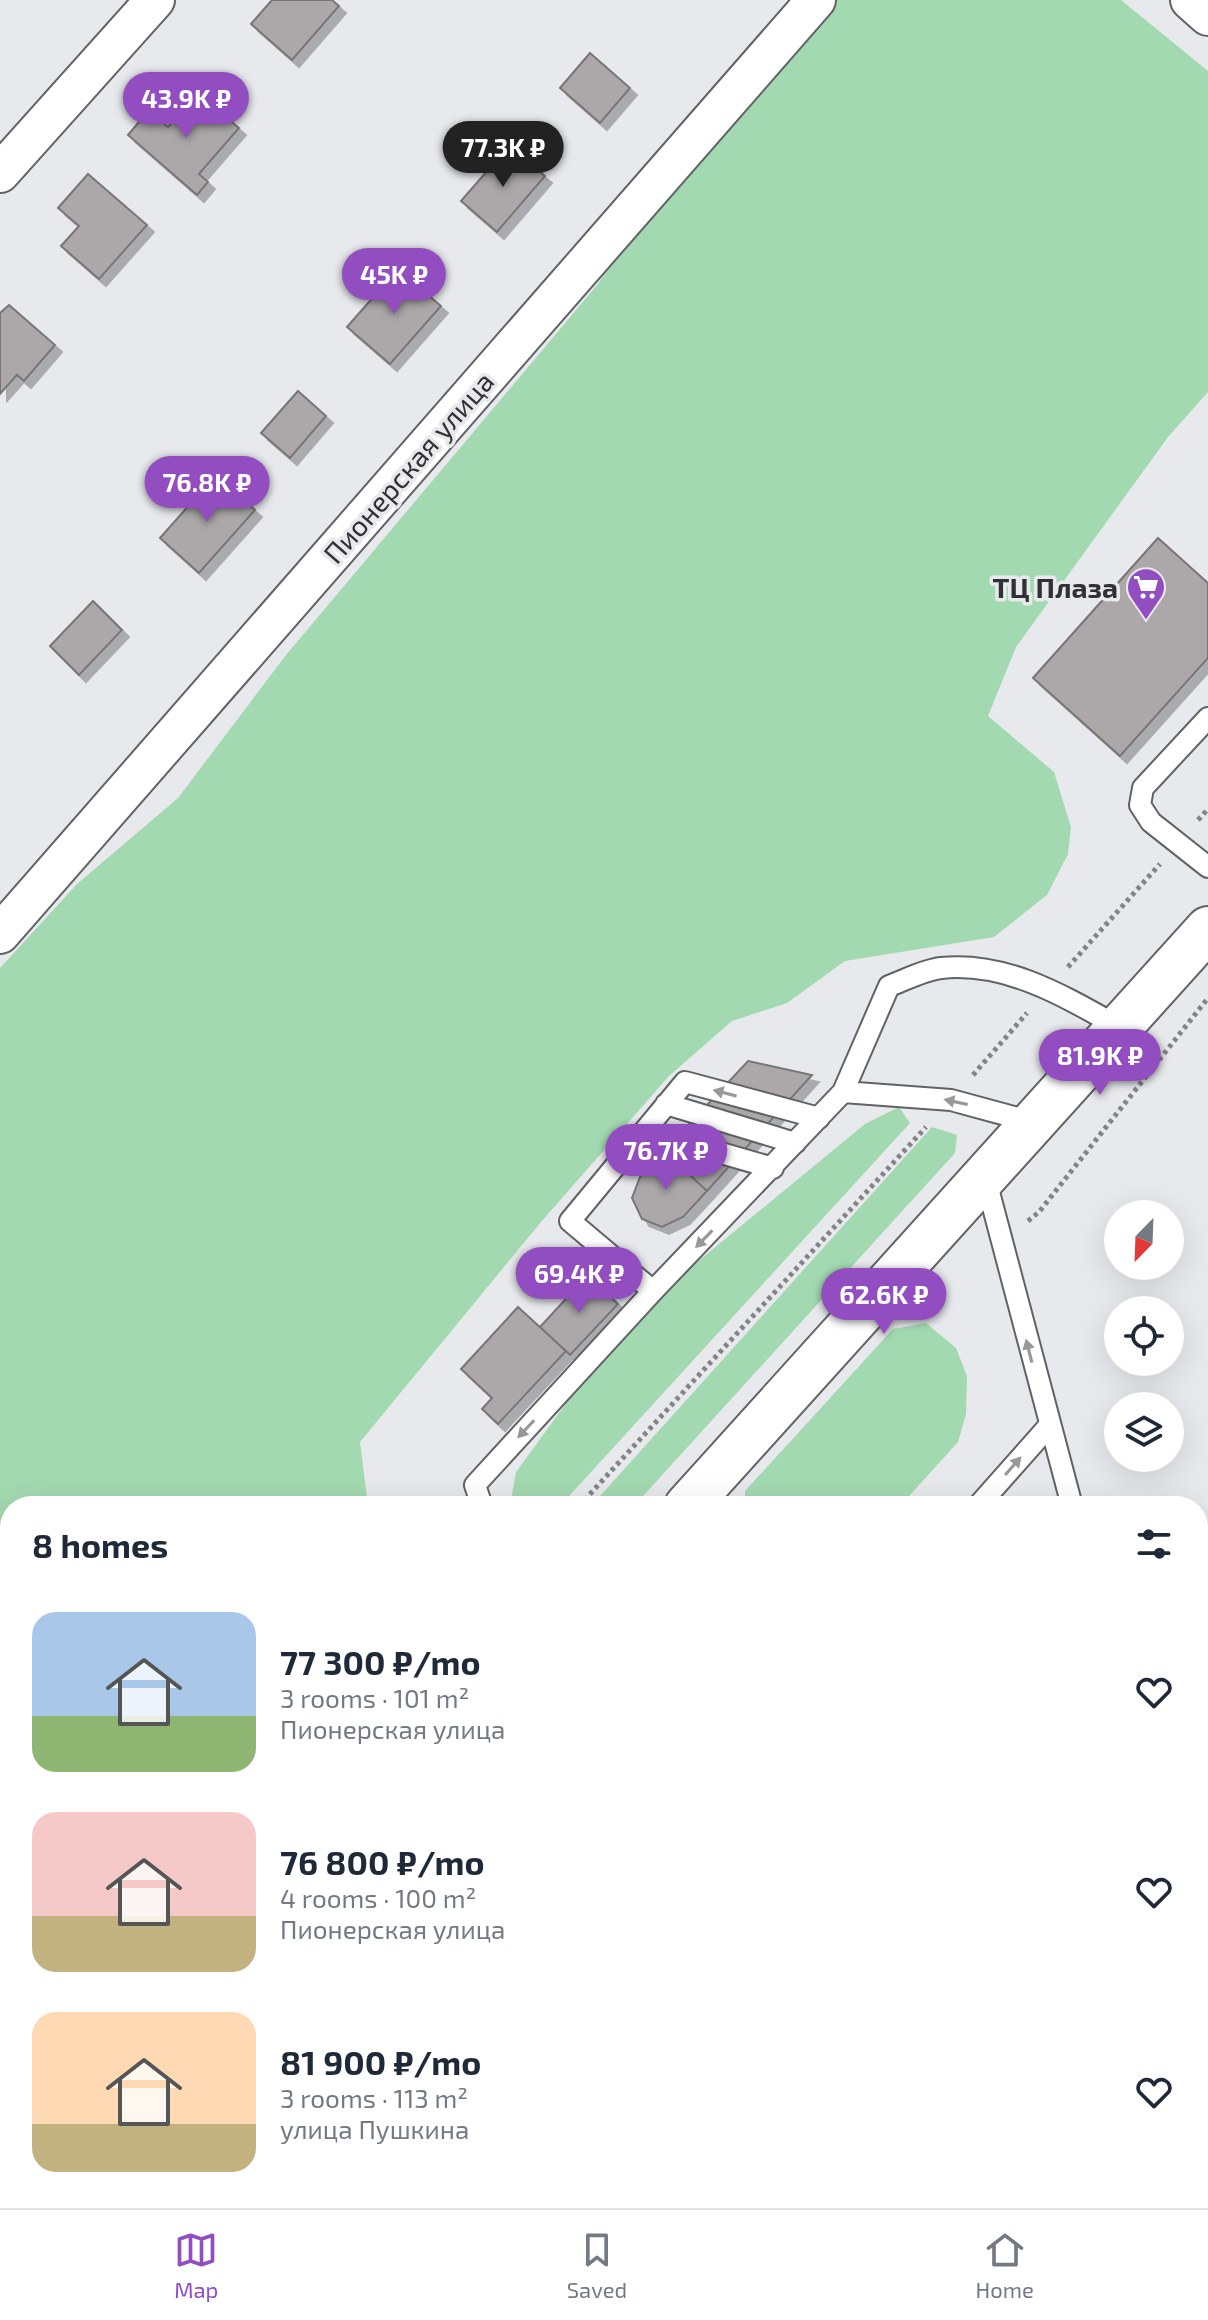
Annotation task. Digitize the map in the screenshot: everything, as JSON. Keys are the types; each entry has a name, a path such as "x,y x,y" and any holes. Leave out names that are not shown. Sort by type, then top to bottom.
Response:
{"main road":[{"path":"696,1496 1208,929"}],"street":[{"path":"0,173 155,0"},
{"name":"Пионерская улица","path":"0,934 816,0"},
{"path":"1190,0 1208,16"}],"lane":[{"path":"1208,718 1143,788 1140,805 1151,822 1208,867"},
{"path":"479,1496 475,1485 653,1291 843,1092 889,986 938,968 979,967 1050,988 1119,1027"},
{"path":"653,1291 570,1221 685,1082 819,1118"},
{"path":"843,1092 951,1100 1032,1122"},
{"path":"666,1104 795,1143"},
{"path":"645,1131 773,1168"},
{"path":"985,1173 1048,1427 1069,1496"},
{"path":"987,1496 1048,1427"}],"path":[{"path":"588,1496 951,1100 1208,809"}],"green space":[{"path":"823,0 1121,0 1208,71 1208,392 1168,437 1016,647 988,716 1054,772 1071,827 1068,854 1047,895 994,937 845,961 787,1003 732,1021 669,1076 541,1222 360,1442 367,1496 0,1496 0,968 77,884 178,798 286,655 597,285 657,198"},
{"path":"899,1107 910,1123 569,1496 512,1496 516,1472 578,1387 663,1290 865,1124"},
{"path":"932,1127 957,1135 955,1153 643,1496 600,1496"},
{"path":"926,1323 956,1348 967,1376 966,1414 958,1442 909,1496 745,1496 745,1491 893,1329"}],"building":[{"path":"272,0 332,0 339,6 292,60 251,24"},
{"path":"590,53 630,88 600,123 560,88"},
{"path":"198,93 239,128 199,174 208,182 197,195 128,135 149,110 168,127"},
{"path":"509,146 545,176 497,232 461,201"},
{"path":"88,174 147,225 99,279 61,246 79,226 58,208"},
{"path":"398,269 441,306 390,364 347,327"},
{"path":"9,305 55,345 24,381 17,375 0,394 0,313"},
{"path":"298,391 326,416 290,458 261,433"},
{"path":"215,476 255,510 199,573 160,538"},
{"name":"ТЦ Плаза","path":"1158,538 1208,583 1208,658 1120,756 1033,678"},
{"path":"93,601 122,630 79,675 50,646"},
{"path":"748,1061 812,1075 707,1191 664,1151"},
{"path":"664,1151 707,1191 683,1217 662,1227 642,1219 632,1198 640,1177"},
{"path":"588,1275 618,1304 570,1355 540,1327"},
{"path":"518,1307 566,1351 498,1424 482,1409 492,1398 461,1369"}],"place":[{"name":"ТЦ Плаза","path":"1146,621"}]}
